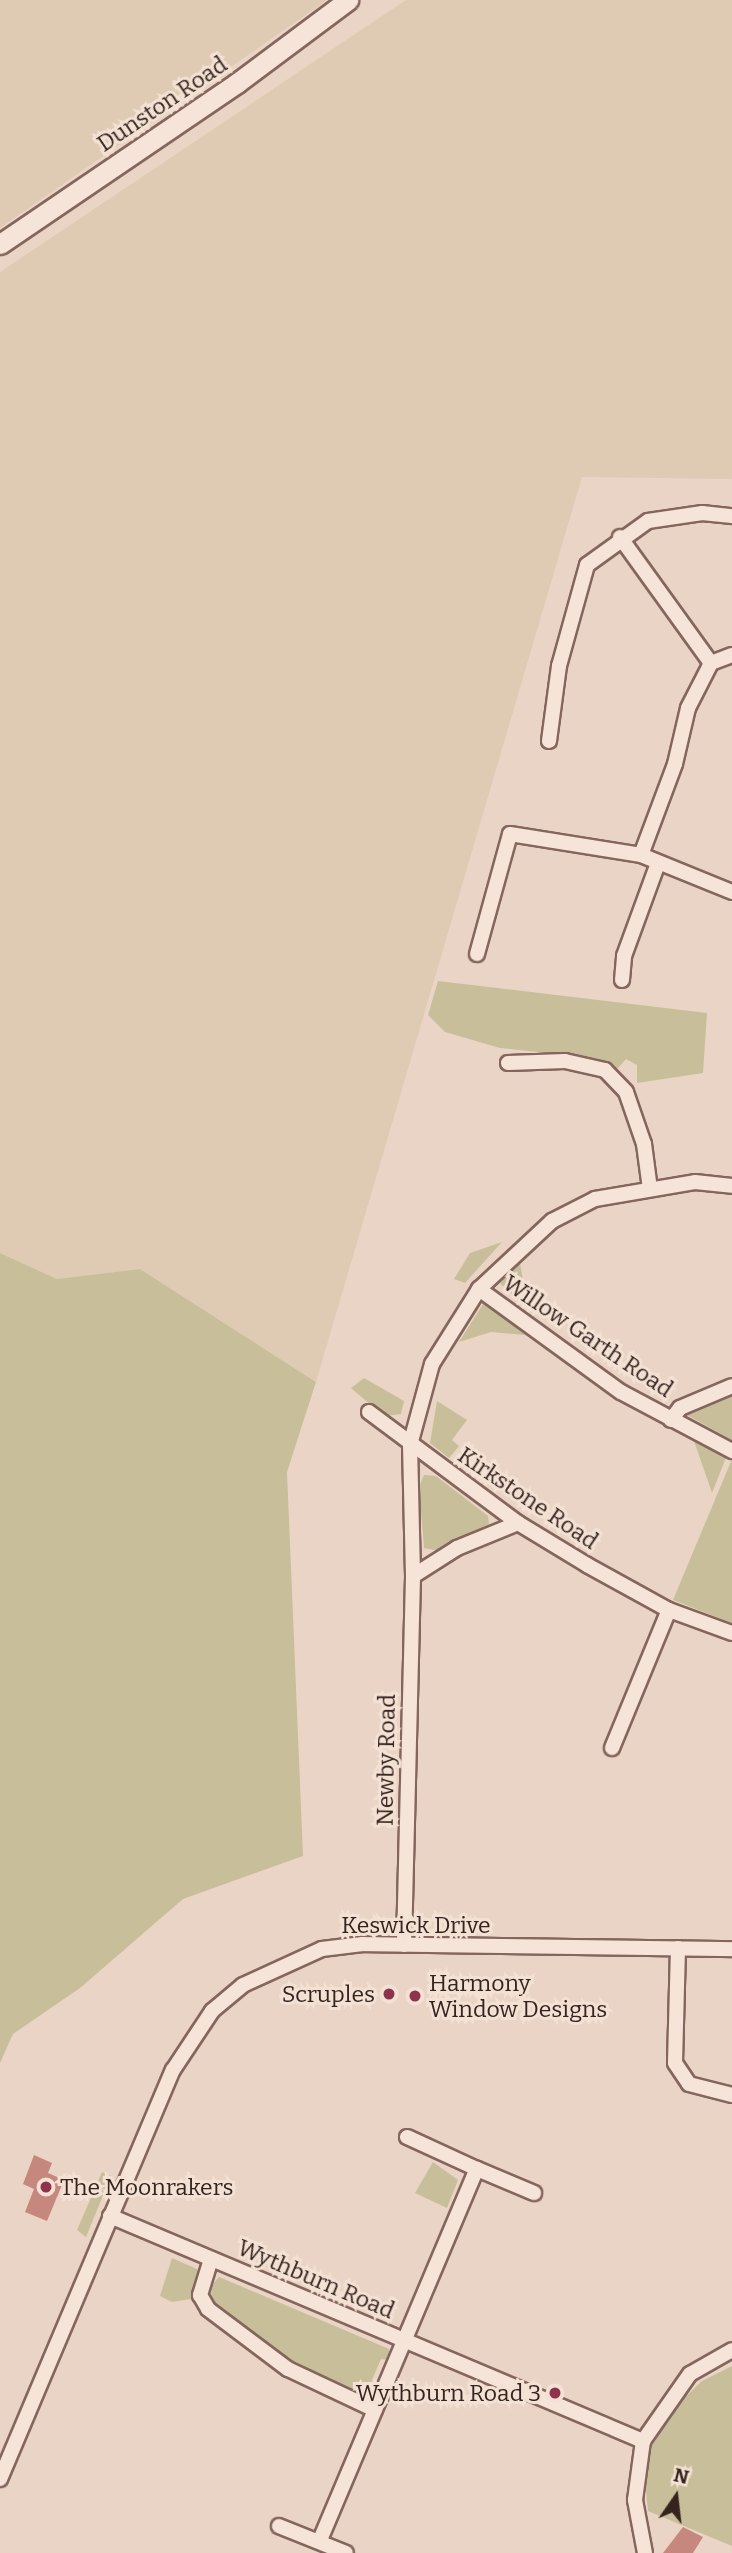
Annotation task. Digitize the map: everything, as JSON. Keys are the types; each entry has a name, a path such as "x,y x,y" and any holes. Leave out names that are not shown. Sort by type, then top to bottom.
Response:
{"main road":[{"name":"Dunston Road","path":"0,244 237,83 348,0"}],"street":[{"path":"549,741 559,666 587,565 620,537 673,515 732,516"},
{"path":"620,537 711,663"},
{"path":"641,855 675,764 688,708 711,663 732,654"},
{"path":"477,954 510,834 641,855 732,892"},
{"path":"622,980 624,957 658,863"},
{"path":"508,1063 554,1060 605,1070 626,1092 643,1144 650,1189"},
{"name":"Newby Road","path":"404,1945 413,1576 410,1445 432,1364 479,1289 552,1221 595,1199 695,1182 732,1186"},
{"name":"Willow Garth Road","path":"479,1289 621,1392 732,1451"},
{"name":"Willow Garth Road","path":"671,1420 680,1408 732,1386"},
{"name":"Kirkstone Road","path":"369,1412 410,1445 519,1523 669,1610 732,1633"},
{"path":"413,1576 457,1548 519,1523"},
{"path":"612,1748 669,1610"},
{"name":"Keswick Drive","path":"0,2479 173,2070 212,2011 253,1980 323,1949 404,1945 732,1949"},
{"path":"678,1948 675,2063 689,2084 732,2095"},
{"path":"407,2137 534,2193"},
{"name":"Wythburn Road","path":"320,2540 477,2169"},
{"name":"Wythburn Road","path":"110,2216 643,2441"},
{"name":"Wythburn Road","path":"211,2259 200,2295 208,2309 288,2369 375,2410"},
{"path":"645,2553 635,2500 643,2441 690,2374 732,2350"},
{"path":"279,2526 320,2540 346,2553"}],"shaded area":[{"path":"0,0 327,0 0,228"},
{"path":"406,0 732,0 732,479 582,477 316,1382 140,1269 57,1279 0,1253 0,272"},
{"path":"438,981 707,1013 703,1073 637,1083 637,1065 626,1059 617,1069 592,1058 500,1048 445,1032 428,1015"},
{"path":"502,1242 465,1283 454,1279 470,1253"},
{"path":"0,1253 57,1279 140,1269 316,1382 287,1472 303,1856 183,1899 80,1988 13,2034 0,2063"},
{"path":"520,1263 527,1304 525,1307 500,1283"},
{"path":"483,1304 491,1306 525,1335 491,1332 459,1342"},
{"path":"364,1378 404,1401 401,1414 384,1416 351,1388"},
{"path":"732,1394 732,1440 687,1415 687,1412"},
{"path":"437,1401 467,1420 452,1440 459,1446 449,1458 430,1443"},
{"path":"693,1438 727,1455 712,1493"},
{"path":"732,1459 732,1623 673,1600"},
{"path":"424,1475 436,1476 488,1516 489,1524 439,1551 424,1548 419,1487"},
{"path":"433,2162 458,2180 447,2208 415,2193"},
{"path":"102,2172 111,2176 86,2237 77,2230"},
{"path":"172,2258 199,2270 197,2298 172,2302 160,2296"},
{"path":"219,2277 389,2349 390,2360 381,2359 372,2380 377,2388 360,2395 266,2347 212,2302 211,2286"},
{"path":"732,2366 732,2546 648,2511 645,2481 651,2447 679,2403 702,2381"}],"building":[{"name":"The Moonrakers","path":"34,2155 52,2163 48,2173 64,2180 47,2221 25,2212 34,2189 23,2184"},
{"path":"683,2527 703,2537 693,2553 663,2553"}],"place":[{"name":"Scruples","path":"389,1994"},
{"name":"Harmony Window Designs","path":"415,1996"},
{"name":"The Moonrakers","path":"46,2187"},
{"name":"Wythburn Road 3","path":"555,2393"}]}
